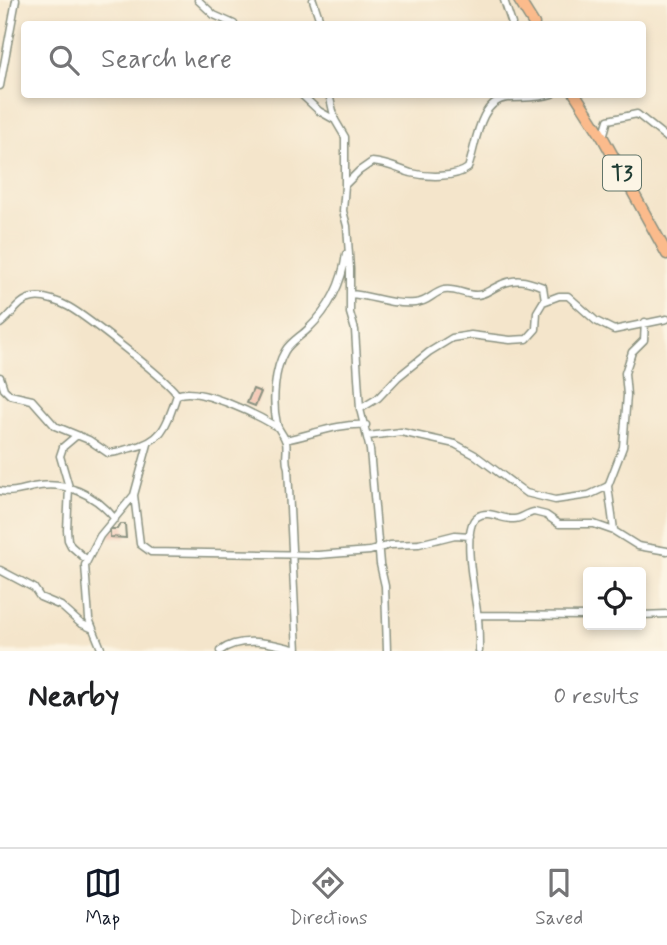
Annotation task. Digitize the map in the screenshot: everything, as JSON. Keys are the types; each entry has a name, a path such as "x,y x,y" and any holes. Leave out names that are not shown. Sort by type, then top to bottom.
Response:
{"highway":[{"path":"519,0 532,21"},
{"name":"T3","path":"578,98 603,138 667,254"}],"street":[{"path":"0,86 16,0"},
{"path":"198,0 214,15 227,21"},
{"path":"313,0 320,21"},
{"path":"504,0 511,21"},
{"path":"305,98 319,111 335,120"},
{"path":"330,98 335,120 345,137 343,211 351,269 350,313 355,330 360,409 368,436 387,607 387,651"},
{"path":"345,185 372,162 391,164 416,174 459,174 468,168 479,131 493,103 504,98 537,98"},
{"path":"603,138 608,120 632,113 667,138"},
{"path":"220,651 230,643 240,641 297,651 285,440 277,427 276,370 287,347 316,322 332,300 343,272 347,246"},
{"path":"350,293 392,304 416,303 428,301 441,291 479,295 502,284 523,279 543,286 545,300 537,313 536,329 531,336 516,340 471,335 452,338 429,352 398,377 378,398 360,409"},
{"path":"543,302 559,296 568,296 596,321 621,331 667,319"},
{"path":"0,324 22,302 35,297 69,307 149,368 174,390 177,396 156,440 108,453 89,440 55,426 32,400 10,395 0,377"},
{"path":"614,531 608,486 624,447 627,395 625,373 632,352 644,340 645,323"},
{"path":"177,396 194,393 212,396 277,427"},
{"path":"285,440 314,431 366,425"},
{"path":"368,436 401,432 460,446 503,474 526,493 555,500 589,495 608,486"},
{"path":"76,436 60,453 69,487 67,530 71,546 88,560"},
{"path":"102,651 91,628 85,574 88,560 100,536 134,495 148,444"},
{"path":"0,491 17,492 40,486 69,487 94,498 116,519"},
{"path":"134,495 140,544 151,552 290,555 370,551 396,544 419,544 455,536 470,536"},
{"path":"479,651 478,615 472,590 470,536 471,523 481,515 514,519 534,512 544,514 559,524 589,523 614,531 638,546 667,551"},
{"path":"0,570 34,588 40,597 61,606 80,623 91,628"},
{"path":"646,615 667,614"},
{"path":"478,615 583,616"}],"building":[{"path":"253,389 261,392 255,406 247,403"},
{"path":"120,524 125,524 126,538 110,537 110,529 117,529"}]}
